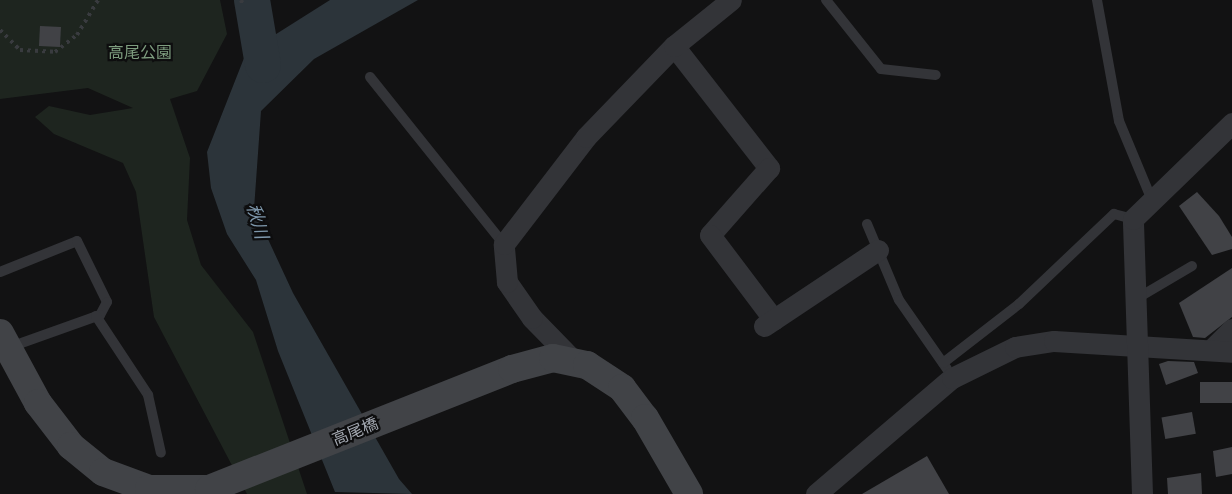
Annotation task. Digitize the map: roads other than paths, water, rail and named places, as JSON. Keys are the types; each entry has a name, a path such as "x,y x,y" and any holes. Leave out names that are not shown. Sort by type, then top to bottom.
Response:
{"street":[{"path":"689,494 629,396 604,374 574,361 532,318 507,282 504,244 586,137 674,46 732,0"},
{"path":"674,46 769,168 710,234 769,324 878,250"},
{"path":"1142,494 1132,219 1232,123"},
{"path":"816,494 948,371 1015,347 1053,341 1222,350 1232,329"},
{"name":"高尾橋","path":"4,340 61,436 117,488 171,492 209,492 267,466 535,361 574,361"}],"lane":[{"path":"825,0 880,69 936,75"},
{"path":"1098,0 1119,121 1152,198"},
{"path":"370,77 504,244"},
{"path":"867,224 898,300 948,371 1114,214 1132,219"},
{"path":"0,272 77,241 106,302 96,316 4,340"},
{"path":"1136,299 1192,266"},
{"path":"96,316 148,395 161,453"}],"water":[{"name":"秋川","path":"330,0 418,0 314,59 261,111 254,209 293,293 399,479 412,494 335,492 278,351 256,280 227,234 211,188 207,152 246,53"}],"waterway":[{"path":"252,0 263,65"}],"park label":[{"name":"高尾公園","path":"140,52"}]}
